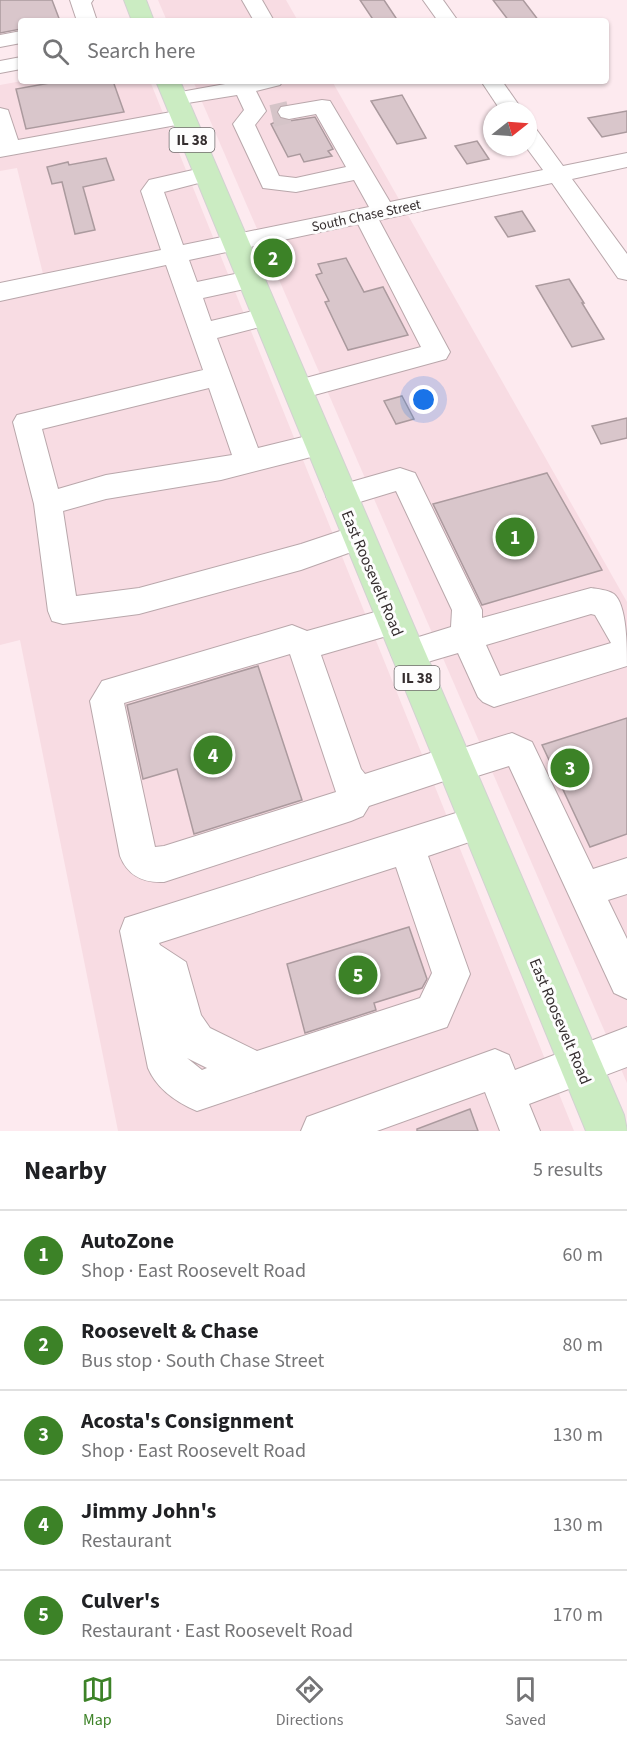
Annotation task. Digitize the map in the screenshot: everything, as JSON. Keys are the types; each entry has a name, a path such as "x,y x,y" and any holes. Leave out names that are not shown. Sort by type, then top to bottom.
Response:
{"main road":[{"path":"135,0 142,18"},
{"name":"East Roosevelt Road","path":"175,99 608,1131"}],"street":[{"path":"81,0 86,18"},
{"path":"252,0 262,18"},
{"path":"433,0 446,18"},
{"path":"0,41 18,38"},
{"path":"0,67 18,64"},
{"path":"0,115 4,150 175,99 258,84"},
{"path":"493,84 506,102"},
{"path":"244,87 272,113"},
{"path":"296,390 437,352 374,213 360,171 322,106 272,113 244,124 271,183 296,185 360,171"},
{"path":"537,147 627,273"},
{"name":"South Chase Street","path":"0,292 627,160"},
{"path":"206,174 157,185 152,190 249,462"},
{"path":"188,292 249,280"},
{"path":"202,332 266,317"},
{"path":"218,376 27,422 48,504 63,611 139,601 301,557 358,537"},
{"path":"48,504 106,487 221,469 319,444"},
{"path":"340,495 400,478 405,481 467,610 467,637 489,687 494,692 627,652"},
{"path":"407,654 591,601 605,604 627,641"},
{"path":"393,621 306,645 292,639 113,691 106,701 138,856 150,865 164,864 351,804 358,793 512,749 520,753 624,966"},
{"path":"306,645 304,658 347,779 358,793"},
{"path":"406,845 451,974 433,1013 257,1072 196,1042 184,1022 173,975 144,957 138,931 406,845 478,823"},
{"path":"586,890 627,876"},
{"path":"506,1094 627,1047"},
{"path":"321,1131 495,1069 520,1131"}],"shaded area":[{"path":"158,0 286,0 296,18 166,18"},
{"path":"18,82 18,84 151,84 574,1131 118,1131 20,640 0,645 0,285 43,274 17,168 0,171 0,85"},
{"path":"194,84 334,84 627,602 627,1083"}],"building":[{"path":"0,0 52,0 59,18 18,18 18,30 0,33"},
{"path":"360,0 384,0 396,18 372,18"},
{"path":"493,0 523,0 537,18 507,18"},
{"path":"44,84 114,84 124,112 26,129 16,89"},
{"path":"402,95 426,138 397,144 371,101"},
{"path":"627,111 627,132 602,137 588,118"},
{"path":"315,117 333,149 328,151 332,156 304,162 300,154 288,157 271,124 281,119 289,121"},
{"path":"477,141 483,150 483,156 489,159 467,164 455,146"},
{"path":"106,158 114,180 83,187 95,230 75,234 62,182 52,184 47,167"},
{"path":"522,211 535,231 508,237 495,217"},
{"path":"346,258 364,292 383,287 408,335 348,350 325,302 329,301 316,275 322,273 318,264"},
{"path":"569,279 604,339 572,347 536,286"},
{"path":"402,396 414,419 396,424 384,401"},
{"path":"627,418 627,438 601,444 592,426"},
{"path":"547,473 602,570 482,605 433,504"},
{"path":"258,666 302,800 194,834 177,769 143,779 127,705"},
{"path":"627,718 627,834 590,847 542,745"},
{"path":"409,927 427,979 422,988 374,1003 376,1010 305,1033 287,964"},
{"path":"470,1109 478,1131 417,1131 417,1129"}],"tunnel":[{"path":"272,116 289,112"}],"place":[{"name":"Roosevelt & Chase","path":"273,258"},
{"name":"AutoZone","path":"515,537"},
{"name":"Jimmy John's","path":"213,755"},
{"name":"Acosta's Consignment","path":"570,768"},
{"name":"Culver's","path":"358,975"}]}
